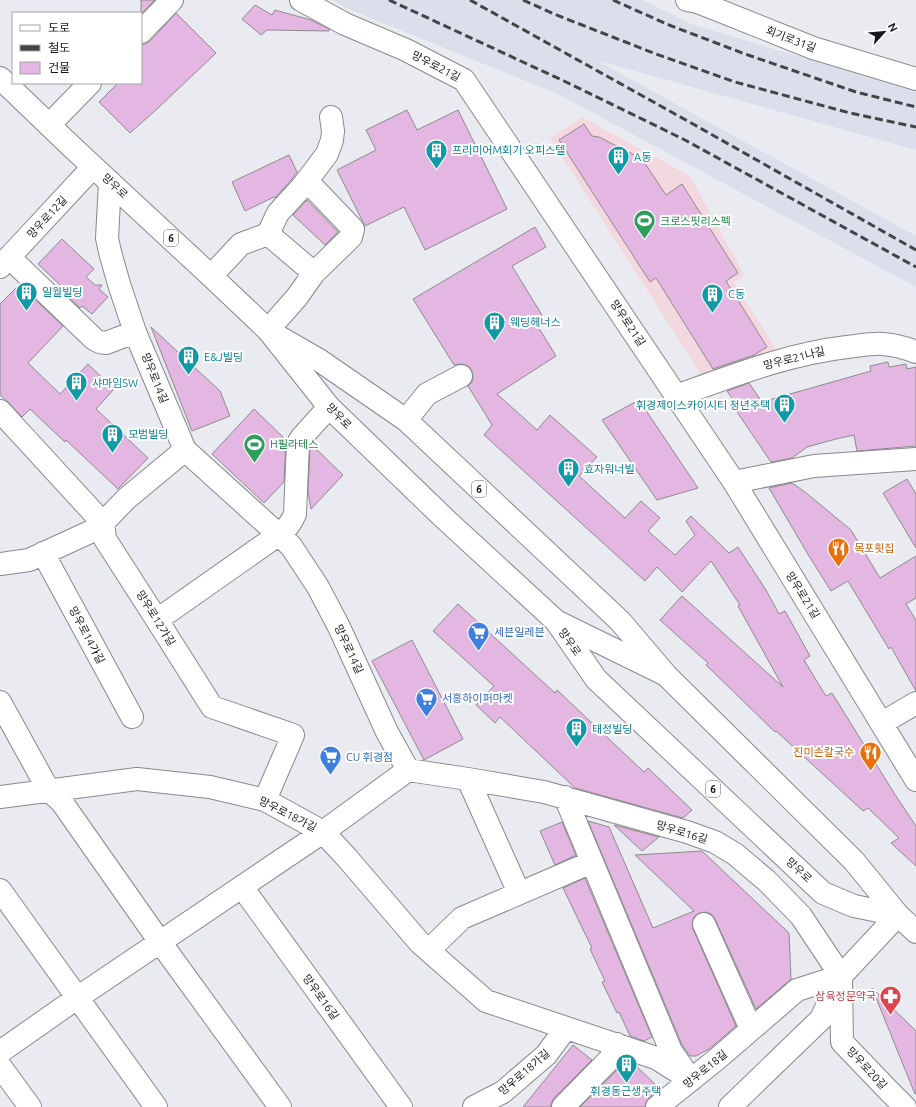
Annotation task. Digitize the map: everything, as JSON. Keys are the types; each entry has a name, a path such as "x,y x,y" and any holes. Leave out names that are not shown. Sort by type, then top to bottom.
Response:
{"street":[{"path":"142,31 172,0"},
{"name":"망우로21길","path":"301,0 345,24 406,50 464,80 734,482 916,780"},
{"name":"회기로31길","path":"694,1 813,48 906,76 916,63"},
{"name":"망우로","path":"0,78 268,330 329,407 444,518 556,621 596,679 823,893 854,906 898,915"},
{"path":"49,125 89,84"},
{"path":"211,276 241,244 268,234 278,213 302,187 328,154 333,131 331,117"},
{"name":"망우로12길","path":"5,262 94,167"},
{"path":"268,330 297,297 314,273 351,237 354,229 307,181"},
{"name":"망우로14길","path":"110,182 107,238 110,252 135,332 185,450 291,546 318,587 339,627 387,732 408,770"},
{"path":"268,234 314,273"},
{"path":"5,262 98,342 106,343 135,332"},
{"name":"망우로","path":"268,330 319,360 406,420 620,621 666,675 854,861 898,915 916,932"},
{"name":"망우로21나길","path":"676,396 768,364 832,349 883,344 898,346 916,352"},
{"path":"406,420 426,394 461,376"},
{"path":"157,620 278,535 292,522 295,514 298,443 329,407"},
{"path":"0,412 103,523"},
{"path":"0,564 29,560 90,532 103,523 126,500 185,450"},
{"path":"734,482 814,466 916,459"},
{"name":"망우로12가길","path":"103,523 105,539 212,707 293,735 265,800"},
{"name":"망우로14가길","path":"43,553 132,717"},
{"path":"556,621 666,675"},
{"path":"0,702 49,791 60,802 280,1107"},
{"path":"882,723 916,703"},
{"path":"0,1052 77,998 323,832 408,770"},
{"name":"망우로16길","path":"408,770 544,792 687,832 715,842 735,854 767,881 801,916 841,976"},
{"name":"망우로18가길","path":"0,797 138,779 210,787 265,800 323,832 348,858 420,943 486,1001 656,1058 692,1080"},
{"path":"468,779 519,893"},
{"path":"565,797 671,1051 692,1080"},
{"path":"429,950 462,918 592,862"},
{"name":"망우로16길","path":"242,887 401,1107"},
{"path":"0,890 156,1107"},
{"path":"730,1107 821,1019 841,976 898,915"},
{"path":"704,924 751,1029"},
{"name":"망우로18길","path":"657,1107 692,1080 797,990 841,976"},
{"name":"망우로20길","path":"841,976 842,1042 905,1107"},
{"name":"망우로18가길","path":"474,1107 503,1092 546,1055 566,1028"},
{"path":"563,1107 610,1059 617,1044"},
{"path":"0,1066 30,1107"}],"shaded area":[{"path":"332,0 643,0 691,24 916,92 916,150 596,60 916,236 916,287 558,94 353,11"},
{"path":"582,117 690,176 745,276 734,282 779,354 712,392 550,138"}],"building":[{"path":"141,0 155,0 142,13"},
{"path":"255,5 272,15 275,10 311,20 329,29 329,31 267,30 261,35 242,19"},
{"path":"176,13 216,53 130,133 99,102 117,84 142,84 142,44 150,41"},
{"name":"프리미어M회기 오피스텔","path":"407,110 417,130 458,110 507,209 425,250 404,207 365,226 337,170 376,150 366,130"},
{"path":"584,124 592,136 599,137 642,159 666,195 682,184 738,273 726,281 767,347 754,355 713,369 656,278 650,282 559,140"},
{"path":"289,155 297,172 292,179 275,198 274,197 245,211 232,182"},
{"path":"307,200 338,232 325,245 293,215"},
{"path":"535,227 546,247 512,266 542,315 537,325 556,356 497,394 537,430 550,415 597,457 579,476 625,518 641,501 660,518 648,531 675,555 695,535 686,521 691,516 729,553 738,547 766,590 779,614 785,611 810,656 804,660 826,696 832,693 916,826 916,866 891,843 899,838 868,808 863,811 776,731 775,732 706,665 708,663 660,620 682,596 783,687 738,606 740,605 711,561 682,592 657,567 645,581 484,435 492,425 468,386 472,382 472,371 468,366 462,364 454,365 413,299"},
{"path":"62,239 94,269 86,277 95,285 102,285 99,289 108,297 92,314 82,306 80,308 57,286 61,286 38,264"},
{"path":"18,286 21,286 63,326 28,363 60,394 88,364 114,389 96,409 148,458 118,489 66,440 65,442 30,409 22,417 0,395 0,304"},
{"name":"E&J빌딩","path":"151,327 220,391 230,416 192,431"},
{"path":"888,362 889,367 906,364 907,369 916,367 916,446 857,451 854,435 807,447 792,458 771,462 733,406 736,404 727,391 749,383 762,402 871,371 870,366"},
{"path":"639,400 698,488 657,500 602,420"},
{"path":"254,409 286,440 284,482 264,503 212,454"},
{"path":"312,445 343,475 311,509 308,492 310,447"},
{"path":"907,479 916,494 916,548 883,493"},
{"path":"792,483 851,530 880,578 916,556 916,598 906,604 916,620 916,691 891,647 889,649 848,581 831,591 769,488"},
{"path":"458,604 555,693 557,690 644,772 648,768 692,810 683,818 575,788 500,717 495,723 476,705 494,686 433,631"},
{"path":"412,640 463,739 424,760 372,661"},
{"path":"588,821 609,827 653,928 694,911 635,855 702,851 789,933 791,979 756,1009 715,919 711,914 705,912 699,913 694,917 692,923 693,929 736,1026 709,1049 696,1056 690,1056 682,1045"},
{"path":"562,822 576,855 555,865 540,831"},
{"path":"614,825 659,837 642,851"},
{"path":"585,878 652,1037 644,1041 630,1036 619,1012 617,1013 602,982 605,981 590,949 592,948 563,888"},
{"path":"872,988 916,1031 916,1094 915,1094"},
{"path":"573,1045 592,1060 554,1098 551,1107 523,1107"},
{"name":"휘경동근생주택","path":"623,1060 634,1064 660,1089 649,1098 645,1107 580,1107 619,1068"}],"railway":[{"path":"389,0 564,81 685,140 916,267"},
{"path":"470,0 916,250"},
{"path":"523,0 554,14 656,54 735,82 850,113 916,127"},
{"path":"613,0 669,25 745,54 856,92 916,107"}],"place":[{"name":"프리미어M회기 오피스텔","path":"437,170"},
{"name":"A동","path":"619,176"},
{"name":"크로스핏리스펙","path":"645,240"},
{"name":"일월빌딩","path":"26,312"},
{"name":"C동","path":"713,314"},
{"name":"웨딩헤너스","path":"494,342"},
{"name":"E&J빌딩","path":"188,376"},
{"name":"샤마임SW","path":"76,402"},
{"name":"휘경제이스카이시티 청년주택","path":"785,424"},
{"name":"모범빌딩","path":"113,454"},
{"name":"H필라테스","path":"255,464"},
{"name":"효자워너빌","path":"568,488"},
{"name":"목포횟집","path":"838,568"},
{"name":"세븐일레븐","path":"479,652"},
{"name":"서흥하이퍼마켓","path":"427,718"},
{"name":"태정빌딩","path":"577,748"},
{"name":"진미손칼국수","path":"870,772"},
{"name":"CU 휘경점","path":"330,776"},
{"name":"삼육정문약국","path":"891,1016"},
{"name":"휘경동근생주택","path":"626,1084"}]}
